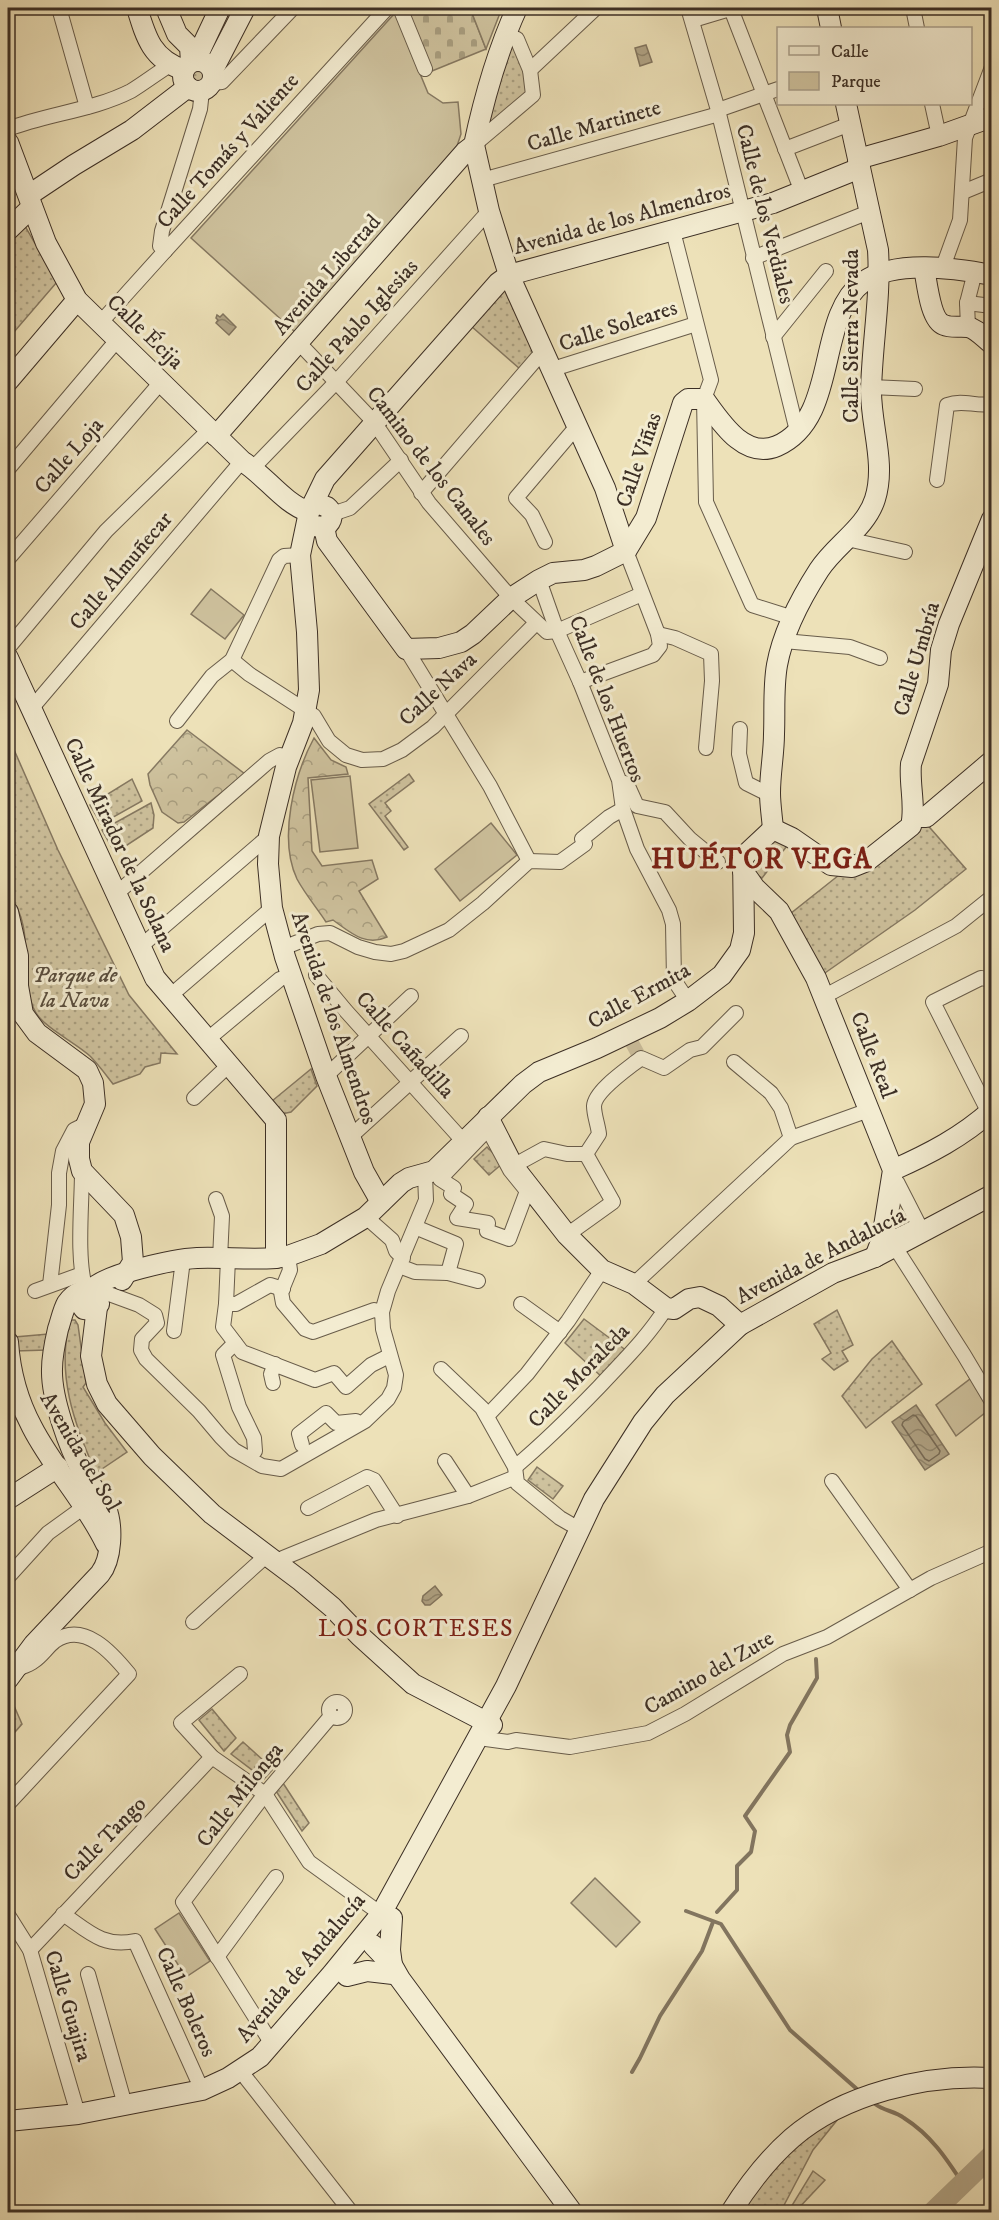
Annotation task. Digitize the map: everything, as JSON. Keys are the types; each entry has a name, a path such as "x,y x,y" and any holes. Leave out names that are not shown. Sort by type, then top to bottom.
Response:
{"street":[{"path":"59,8 87,107"},
{"path":"137,8 150,47 194,73 222,82 293,8"},
{"path":"166,8 177,34 190,47 194,73"},
{"path":"194,73 220,8"},
{"path":"8,230 30,201 74,165 132,130 194,73 245,8"},
{"name":"Calle Tomás y Valiente","path":"194,73 200,109 162,231 160,246 165,251 387,8"},
{"path":"400,8 425,69"},
{"path":"517,8 505,33 483,104 474,146 489,211 510,275 605,488 658,634 660,646 653,655 580,682"},
{"path":"530,70 597,8"},
{"path":"690,14 732,8 802,192"},
{"path":"827,8 831,27"},
{"path":"913,8 917,27"},
{"name":"Calle de los Verdiales","path":"690,14 718,112 797,431"},
{"name":"Avenida Libertad","path":"8,648 106,531 213,433 299,344 465,152 533,95 530,70 517,39 505,33"},
{"path":"992,67 965,138 960,220 934,267 933,311 938,321 945,326 968,327 992,344"},
{"path":"8,129 36,118 87,107 130,91 194,73"},
{"name":"Calle Martinete","path":"482,180 718,112 777,89"},
{"name":"Calle Sierra Nevada","path":"773,829 770,795 777,665 784,641 793,618 820,568 867,516 879,484 879,454 872,411 872,387 880,272 878,250 846,105"},
{"path":"932,105 939,136"},
{"name":"Avenida de los Almendros","path":"381,1202 364,1173 349,1138 291,975 272,908 268,864 269,836 290,757 306,712 309,690 307,632 300,555 317,516 325,479 498,283 510,275 742,212 802,192 859,164 992,117"},
{"path":"785,149 850,124"},
{"name":"Calle Écija","path":"8,142 46,243 78,300 213,433 294,506 317,516"},
{"path":"963,192 992,180"},
{"name":"Calle Pablo Iglesias","path":"248,464 337,381 489,211"},
{"path":"753,258 869,213"},
{"path":"673,231 711,380 704,399 706,502 752,605 793,618"},
{"path":"101,322 165,251"},
{"path":"704,399 732,435 747,445 760,449 772,448 785,442 797,431 813,408 841,313 851,293 863,282 880,272 934,267 983,274 967,303 968,327"},
{"path":"773,337 826,271"},
{"path":"8,381 78,300"},
{"path":"967,303 992,306"},
{"name":"Calle Soleares","path":"553,369 696,324"},
{"path":"8,469 118,339"},
{"name":"Camino de los Canales","path":"299,344 374,422 421,493 511,598 547,632 557,631"},
{"name":"Calle Soleares","path":"421,493 544,350"},
{"name":"Calle Loja","path":"8,559 162,381"},
{"path":"872,387 915,389"},
{"name":"Calle Viñas","path":"626,551 646,518 683,403 693,397 704,399"},
{"path":"938,480 947,405 958,401 984,406 992,404"},
{"path":"545,542 532,515 516,498 578,425"},
{"path":"400,460 350,508 317,516 327,541 406,649 447,713 490,786 529,861"},
{"name":"Calle Almuñecar","path":"31,709 248,464"},
{"name":"Calle Umbría","path":"914,817 909,777 911,764 938,684 941,650 949,624 992,519"},
{"path":"847,539 905,552"},
{"path":"406,649 439,648 461,642 473,634 511,598 538,579 553,573 584,570 626,551"},
{"path":"177,721 212,676 232,660 279,560 284,556 300,555"},
{"name":"Calle de los Huertos","path":"538,579 618,778 623,809 644,864 669,910 673,924 674,980 688,1001"},
{"path":"557,631 642,594"},
{"name":"Calle Nava","path":"232,660 314,716 329,741 346,755 362,760 383,759 402,750 433,727 536,623"},
{"path":"658,634 675,638 711,654 712,681 706,748"},
{"path":"784,641 850,647 880,658"},
{"name":"Calle Mirador de la Solana","path":"8,658 155,978 276,1120 282,1257"},
{"path":"740,729 739,754 746,783 770,795"},
{"path":"116,894 269,761 280,755 290,757"},
{"path":"773,829 792,838 831,865 852,867 867,861 911,826 914,817 926,817 992,761"},
{"path":"618,778 628,786 637,806 665,812 690,839 718,862"},
{"path":"283,948 318,934 330,933 358,947 375,952 391,954 404,951 449,930 529,861 560,862 585,844 582,839 609,817 623,809"},
{"name":"Calle Real","path":"773,829 743,857 742,871 749,891 779,910 825,996 892,1170 882,1239 875,1257"},
{"path":"140,947 269,836"},
{"name":"Calle Ermita","path":"109,1549 109,1525 105,1508 82,1472 60,1418 51,1371 54,1344 60,1322 65,1306 71,1298 78,1293 91,1297 96,1284 126,1273 183,1260 282,1257 321,1244 366,1217 400,1183 425,1175 442,1165 464,1142 488,1123 523,1084 539,1072 629,1037 688,1001 722,975 740,950 749,891"},
{"path":"825,996 956,926 992,897"},
{"path":"170,996 272,908"},
{"path":"8,912 23,1014 37,1033 87,1070 93,1083 95,1104 89,1123 79,1142 79,1159 82,1171 94,1329 91,1356 97,1384 107,1404 152,1456 212,1514 332,1606 360,1636 413,1684 485,1726"},
{"path":"208,1039 280,979 291,975"},
{"name":"Calle Cañadilla","path":"316,975 464,1142"},
{"path":"892,1170 943,1146 968,1131 990,1111 933,1002 981,978 992,980"},
{"path":"326,1076 411,996"},
{"path":"586,1154 599,1134 594,1105 597,1097 639,1056 664,1068 690,1050 702,1047 709,1042 736,1013"},
{"path":"349,1138 461,1036"},
{"path":"734,1062 771,1093 781,1108 791,1138"},
{"path":"194,1098 230,1064"},
{"path":"634,1284 791,1138 869,1110"},
{"path":"50,1285 59,1205 59,1173 63,1151 74,1130 89,1123"},
{"path":"488,1123 510,1170 527,1191 509,1239 487,1231 488,1223 457,1218 466,1204 451,1194 454,1188 440,1179 488,1123"},
{"path":"488,1123 513,1166 567,1235 602,1270 634,1284 666,1308 674,1309 689,1299 700,1297 719,1305 740,1324"},
{"path":"513,1166 544,1149 567,1154 586,1154"},
{"path":"567,1235 613,1202 586,1154"},
{"path":"82,1171 124,1215 131,1237 133,1262 126,1273"},
{"path":"35,1291 50,1285 91,1297 139,1305 155,1315 157,1323 142,1339 141,1350 146,1359 199,1411 234,1450 262,1466 281,1469 364,1421 388,1399 394,1388 396,1376 383,1329 382,1312 388,1291 426,1200 425,1175"},
{"name":"Avenida de Andalucía","path":"422,1852 485,1726 502,1702 506,1686 594,1499 643,1422 665,1395 740,1324 833,1273 875,1257 890,1243 992,1195"},
{"path":"216,1199 222,1216 226,1304 223,1327 242,1352 315,1380 334,1373 346,1387 371,1365 389,1356"},
{"path":"366,1217 392,1240 401,1262 415,1272 448,1273 478,1281"},
{"path":"415,1227 456,1244 448,1273"},
{"path":"890,1243 964,1355 992,1402"},
{"path":"282,1257 290,1270 283,1289 283,1303 305,1329 313,1332 374,1310 382,1312"},
{"path":"174,1331 183,1260"},
{"path":"487,1416 527,1374 560,1332 602,1270"},
{"path":"226,1304 236,1304 270,1285 283,1289"},
{"path":"521,1304 560,1332"},
{"name":"Calle Moraleda","path":"192,1622 273,1559 283,1558 376,1520 468,1496 515,1472 649,1334 666,1308"},
{"name":"Avenida del Sol","path":"8,1342 14,1401 109,1549"},
{"path":"236,1343 223,1355 239,1407 254,1438 255,1451"},
{"path":"273,1383 271,1374 275,1364"},
{"path":"441,1369 482,1408 515,1472 518,1483 560,1518 579,1529"},
{"path":"302,1445 299,1434 326,1413 336,1423 364,1421"},
{"path":"445,1461 468,1496"},
{"path":"8,1499 58,1467"},
{"path":"308,1508 367,1477 374,1480 397,1516"},
{"path":"832,1481 910,1590"},
{"path":"8,1577 48,1533 84,1507"},
{"path":"11,1675 34,1644 104,1569 109,1549"},
{"name":"Camino del Zute","path":"485,1726 516,1740 570,1747 648,1733 694,1709 783,1654 827,1636 948,1570 992,1551"},
{"path":"8,1804 129,1674 104,1648 88,1637 74,1634 56,1640 34,1662 11,1675"},
{"path":"240,1674 181,1723 212,1757 265,1794 309,1862 386,1916 395,1972"},
{"name":"Calle Milonga","path":"217,1957 183,1902 265,1794 331,1716"},
{"name":"Avenida de Andalucía","path":"78,2114 93,2116 166,2109 205,2098 246,2078 347,1976 373,1945 386,1916 422,1852 462,1788 462,1777 485,1726"},
{"name":"Calle Tango","path":"30,1950 212,1757"},
{"path":"272,2051 217,1957 276,1877"},
{"name":"Calle Boleros","path":"63,1914 108,1943 122,1944 135,1941 202,2090"},
{"name":"Calle Guajira","path":"8,1915 30,1950 78,2114"},
{"name":"Avenida de Andalucía","path":"8,2121 78,2114 202,2090 246,2067 272,2051 296,2016 386,1916"},
{"path":"296,2016 309,2011 359,1952 373,1945 572,2212"},
{"path":"347,1976 367,1971 395,1972"},
{"path":"88,1974 124,2105"},
{"path":"246,2078 351,2212"},
{"path":"731,2212 766,2164 793,2137 828,2113 877,2092 907,2085 940,2080 992,2078"},
{"path":"166,2109 173,2102 195,2096 202,2090"}],"green space":[{"path":"404,8 470,8 486,49 432,71"},
{"path":"470,8 502,8 486,49"},
{"path":"395,13 428,93 443,103 458,102 461,134 457,146 295,332 191,238"},
{"path":"509,43 515,44 528,86 527,94 485,130"},
{"path":"195,69 201,69 205,76 201,83 195,83 191,79 191,73"},
{"path":"25,226 57,282 8,339 8,245"},
{"path":"504,289 534,352 520,369 471,326"},
{"path":"211,589 244,615 225,639 191,614"},
{"path":"187,730 245,774 184,822 178,823 162,812 150,785 148,774"},
{"name":"Parque de la Nava","path":"8,736 58,850 129,995 177,1054 161,1053 160,1063 145,1067 140,1074 113,1084 90,1056 40,1019 31,1000 22,922 8,894"},
{"path":"314,738 331,760 346,767 348,774 308,778 312,851 322,866 372,860 378,879 359,891 387,937 379,940 358,937 333,920 326,922 297,879 291,863 289,827 291,807 300,770"},
{"path":"409,774 414,781 385,803 391,811 385,816 408,847 404,850 369,804"},
{"path":"350,776 358,848 320,852 311,780"},
{"path":"132,779 142,801 101,824 90,805"},
{"path":"151,803 154,815 153,828 115,853 102,830"},
{"path":"924,821 966,869 915,910 822,975 790,914 839,875"},
{"path":"491,823 517,855 460,901 435,869"},
{"path":"772,840 790,842 762,878 753,873 753,858"},
{"path":"311,1069 317,1086 291,1112 282,1114 272,1101"},
{"path":"487,1147 503,1163 489,1175 474,1159"},
{"path":"837,1310 853,1345 842,1351 848,1361 834,1370 822,1359 831,1353 814,1324"},
{"path":"584,1319 627,1351 603,1378 565,1343"},
{"path":"70,1320 75,1320 78,1325 86,1383 83,1387 105,1423 127,1452 96,1473 74,1417 66,1379 66,1340"},
{"path":"48,1334 47,1350 15,1351 15,1337"},
{"path":"892,1341 922,1384 866,1428 842,1396 872,1359"},
{"path":"974,1376 991,1408 956,1436 936,1405"},
{"path":"537,1467 563,1486 553,1499 528,1480"},
{"path":"8,1692 22,1724 8,1740"},
{"path":"212,1709 236,1738 224,1751 199,1720"},
{"path":"243,1742 273,1769 264,1779 231,1754"},
{"path":"283,1783 309,1823 302,1831 276,1791"},
{"path":"595,1878 640,1922 616,1947 571,1903"},
{"path":"179,1913 210,1961 186,1977 155,1929"},
{"path":"838,2119 813,2150 782,2209 763,2208 754,2212 742,2212 761,2180 776,2163 808,2136"},
{"path":"813,2171 825,2180 795,2212 788,2212"}],"water":[{"path":"646,45 652,62 640,66 635,48"},
{"path":"223,314 236,327 229,335 216,323 217,315 220,317"},
{"path":"916,1405 949,1454 925,1470 892,1422"},
{"path":"435,1586 442,1595 430,1605 425,1605 422,1601 423,1596"}],"waterway":[{"path":"717,1912 737,1890 737,1866 751,1852 755,1831 745,1816 790,1752 787,1735 790,1725 817,1678 816,1659"},
{"path":"686,1911 721,1924 790,2030 858,2090"},
{"path":"632,2072 660,2016 702,1951 713,1922"},
{"path":"875,2104 901,2116 930,2139 963,2184"},
{"path":"933,2212 992,2155"}],"tunnel":[{"path":"631,1041 638,1054"}],"district":[{"name":"HUÉTOR VEGA","path":"762,859"},
{"name":"LOS CORTESES","path":"416,1629"}]}
